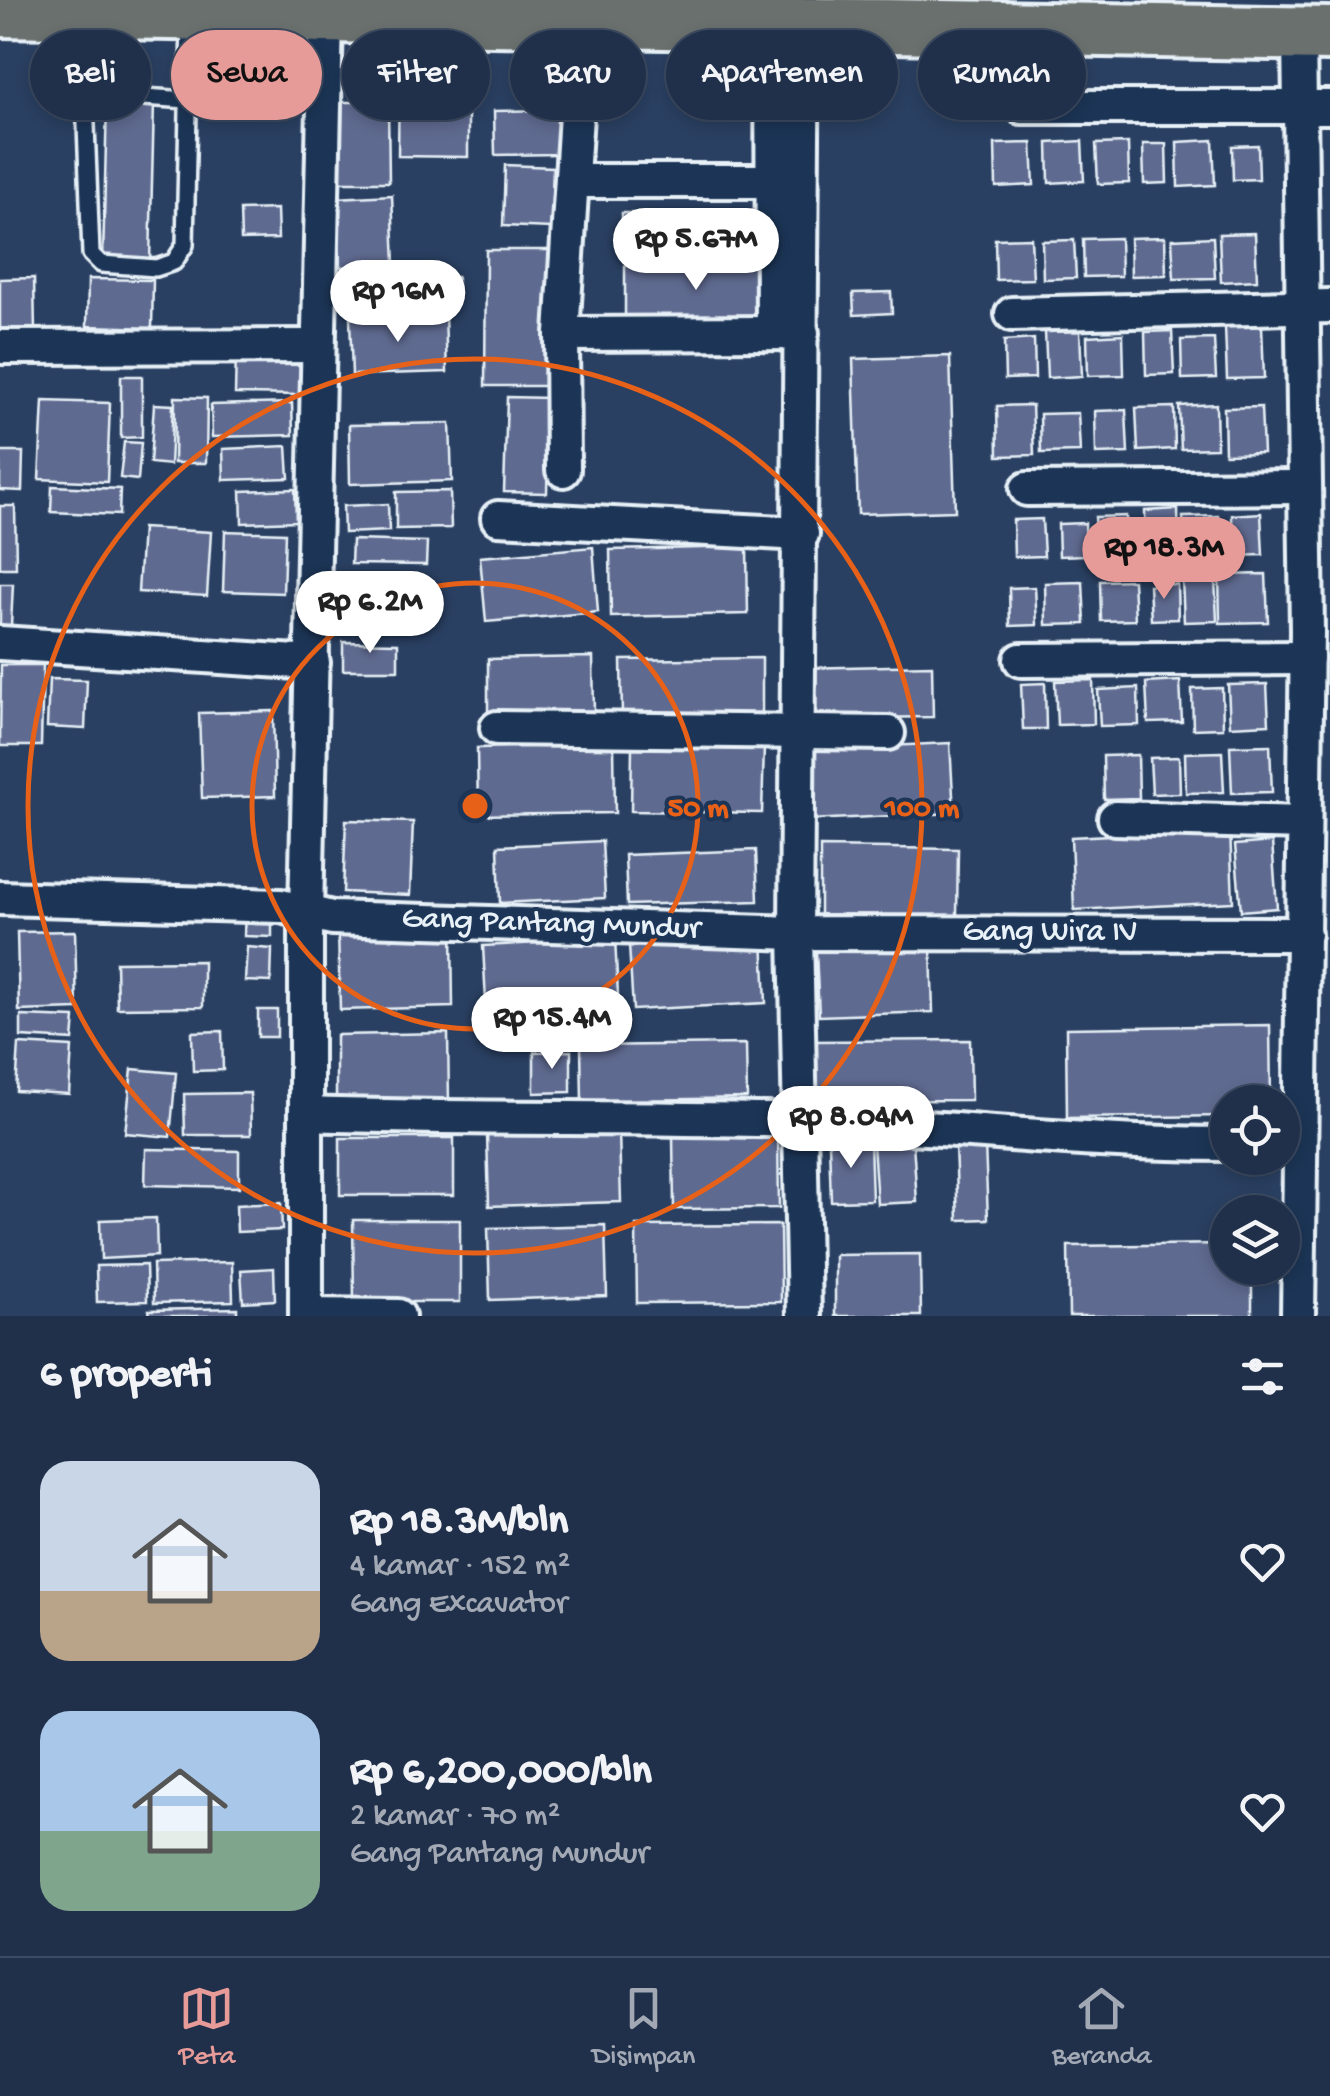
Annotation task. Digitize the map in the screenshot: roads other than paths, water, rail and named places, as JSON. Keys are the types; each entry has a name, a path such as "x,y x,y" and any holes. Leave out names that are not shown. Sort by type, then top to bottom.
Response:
{"highway":[{"path":"6,7 82,12 582,21 792,16 1314,34"}],"street":[{"path":"326,16 306,914 306,1315 398,1316"},
{"path":"792,16 772,182 802,534 796,933 804,1316"},
{"path":"787,333 792,16"},
{"path":"563,470 562,334 575,181 582,21"},
{"path":"1294,1085 1304,934 1304,823 1317,786 1312,476 1316,306 1314,34"},
{"path":"1086,107 1314,107"},
{"path":"575,181 772,182"},
{"path":"1012,314 1316,306"},
{"path":"562,334 787,333"},
{"path":"0,347 318,346"},
{"path":"1027,488 1312,476"},
{"path":"498,518 802,534"},
{"path":"1021,660 1315,640"},
{"path":"0,643 312,663"},
{"path":"497,728 888,733"},
{"path":"1115,818 1304,823"},
{"name":"Gang Pantang Mundur","path":"0,898 281,906 306,914 796,933"},
{"name":"Gang Wira IV","path":"796,933 1304,934"},
{"path":"308,1114 800,1122 1028,1134 1098,1142 1210,1144"},
{"path":"1291,1175 1298,1316"}],"lane":[{"path":"82,12 82,30"},
{"path":"190,14 190,30"},
{"path":"85,120 91,254 102,264 138,267 166,266 183,251 187,120"}]}
